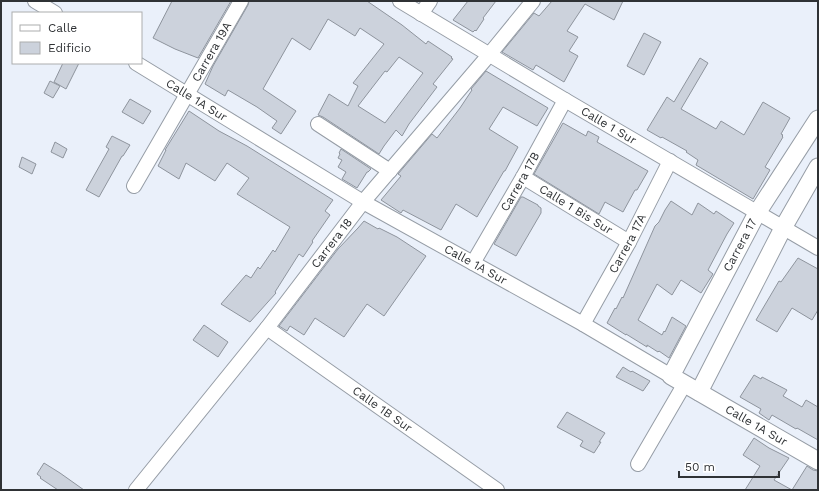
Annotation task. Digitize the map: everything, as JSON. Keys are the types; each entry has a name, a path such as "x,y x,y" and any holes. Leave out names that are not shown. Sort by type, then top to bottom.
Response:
{"street":[{"path":"35,1 53,12"},
{"name":"Carrera 19A","path":"134,186 241,1"},
{"name":"Calle 1 Sur","path":"400,1 565,100 818,248"},
{"path":"421,14 430,1"},
{"name":"Carrera 18","path":"136,490 267,328 363,202 489,55 533,1"},
{"name":"Calle 1A Sur","path":"138,64 363,202 583,324 818,461"},
{"name":"Carrera 17B","path":"473,263 523,177 565,100"},
{"name":"Carrera 17","path":"685,384 757,213 818,119"},
{"path":"318,124 390,170"},
{"name":"Carrera 17A","path":"583,324 629,242 670,161"},
{"path":"638,464 685,384 784,228 818,167"},
{"name":"Calle 1 Bis Sur","path":"523,177 629,242"},
{"name":"Calle 1B Sur","path":"267,328 497,490"}],"building":[{"path":"172,1 231,1 198,58 153,38"},
{"path":"249,1 367,1 402,25 426,44 428,41 453,59 433,84 437,87 409,124 402,136 396,130 379,154 318,115 329,94 348,106 358,86 353,83 384,44 360,28 355,36 328,19 310,50 292,38 263,89 296,111 281,134 272,128 277,121 257,107 228,90 225,96 205,84 213,66","holes":["399,57 423,73 385,123 358,106 385,71 387,72"]},
{"path":"468,1 496,1 483,18 484,19 476,31 475,30 473,32 453,20"},
{"path":"552,1 623,1 614,20 585,4 567,31 578,37 569,51 578,56 564,82 536,65 533,70 502,52 534,13 539,16"},
{"path":"644,33 661,42 644,75 627,66"},
{"path":"700,58 708,63 681,109 716,129 721,121 744,135 763,102 790,118 781,134 783,137 765,167 770,170 753,199 696,165 698,160 686,152 687,151 647,130 667,97 674,102"},
{"path":"63,64 78,64 66,89 54,82"},
{"path":"486,71 548,108 537,126 503,107 489,129 518,147 477,217 456,204 441,230 403,210 401,213 381,200 401,176 398,174 432,134 437,138 460,108 472,90 471,89"},
{"path":"50,81 60,86 53,98 44,93"},
{"path":"130,99 151,111 143,124 122,112"},
{"path":"189,111 219,131 247,146 333,200 325,211 330,215 303,257 299,254 275,292 276,293 250,322 221,304 246,275 251,278 258,267 260,269 273,250 275,252 290,227 237,194 249,178 227,163 215,181 186,163 179,179 158,166 165,150"},
{"path":"563,123 586,136 588,131 599,137 597,142 648,171 637,190 635,190 623,212 605,202 599,214 534,174"},
{"path":"112,136 130,145 122,156 99,197 86,190 109,149 106,147"},
{"path":"55,142 67,149 63,158 51,152"},
{"path":"341,149 371,169 367,172 357,188 342,179 346,172 338,167 342,160 338,158"},
{"path":"22,157 36,164 32,174 19,167"},
{"path":"521,197 538,205 541,208 541,213 516,256 494,244"},
{"path":"671,201 692,215 698,203 714,214 716,211 734,223 708,270 713,274 701,293 681,280 672,295 657,284 638,320 662,335 672,317 686,326 669,358 647,345 647,347 607,323 622,297 623,298 655,226 659,222"},
{"path":"364,221 397,237 426,256 384,316 367,304 344,337 315,318 304,335 290,326 287,331 279,326 338,249"},
{"path":"798,258 818,269 818,310 812,320 792,308 777,332 756,320 779,281 781,282"},
{"path":"204,325 228,342 218,357 193,340"},
{"path":"623,367 650,381 643,391 616,377"},
{"path":"754,375 761,379 762,377 787,390 783,396 802,407 806,400 818,407 818,440 772,415 769,420 759,413 761,409 740,397"},
{"path":"567,412 605,433 594,453 580,446 583,441 557,427"},
{"path":"754,438 769,448 789,458 774,480 792,490 745,490 760,466 743,455"},
{"path":"44,463 84,490 58,490 40,478 41,477 37,474"},
{"path":"807,466 818,471 818,490 792,490"}]}
